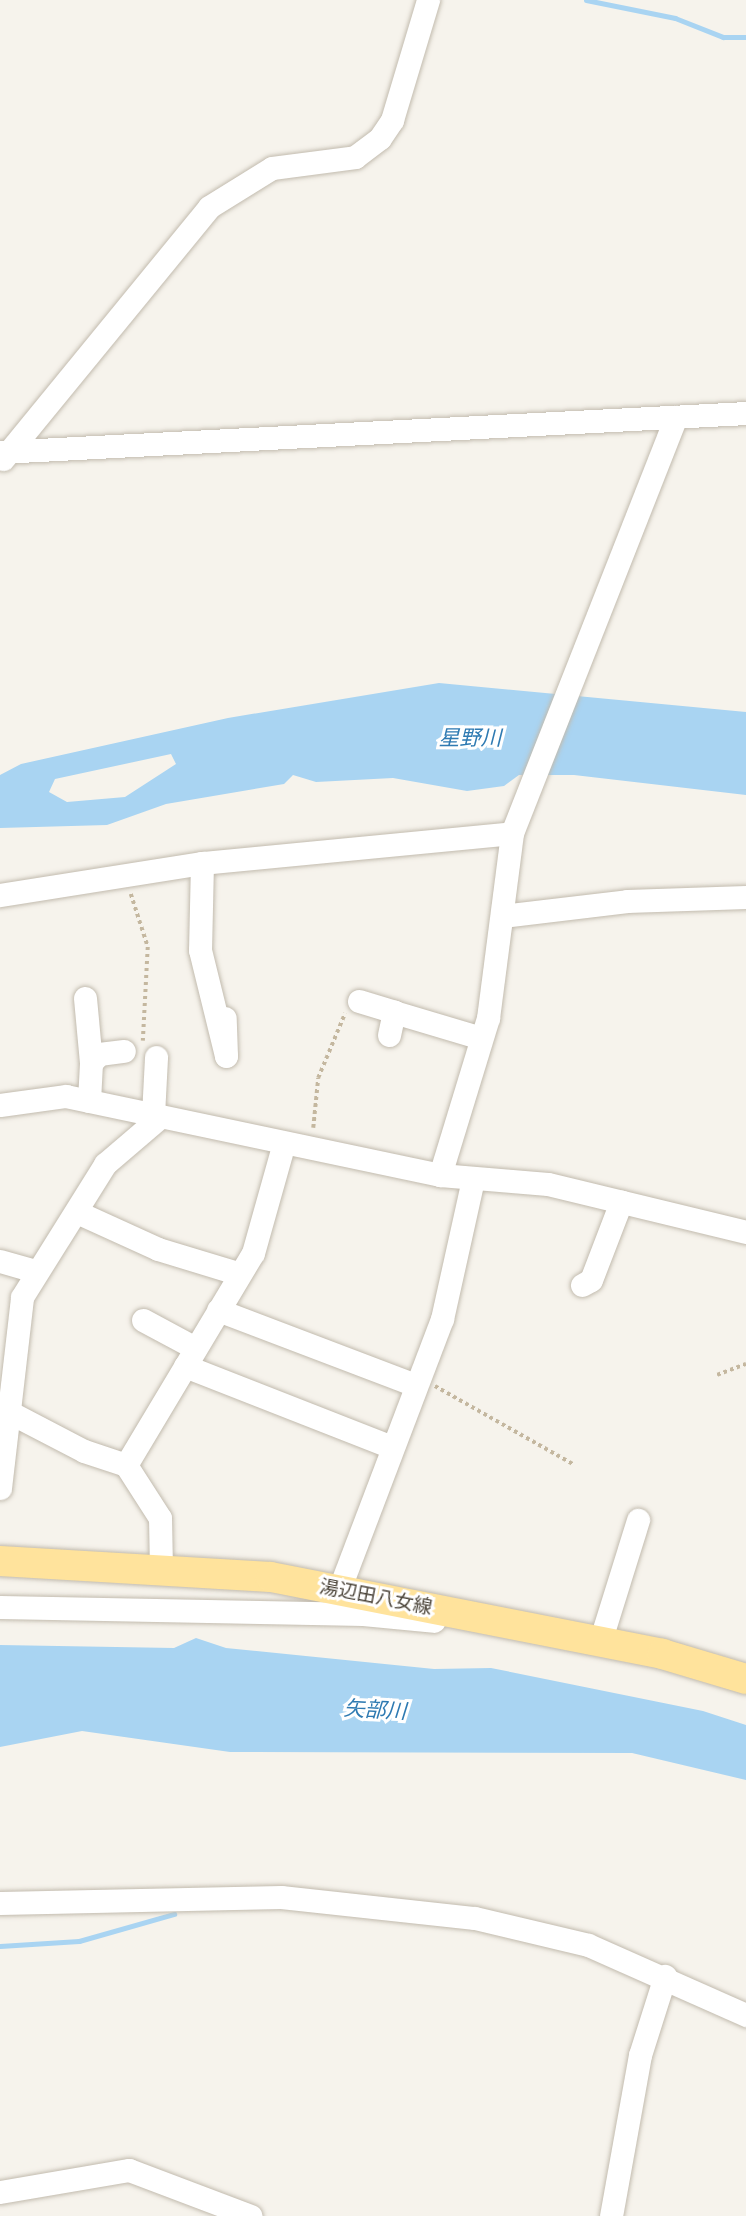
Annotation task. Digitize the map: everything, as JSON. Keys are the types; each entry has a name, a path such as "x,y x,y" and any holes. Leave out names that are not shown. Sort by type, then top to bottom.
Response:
{"main road":[{"name":"湯辺田八女線","path":"0,1561 161,1569 524,1626 746,1679"}],"street":[{"path":"3,455 209,207 272,168 355,157 380,138 392,120 428,0"},
{"path":"3,455 746,413"},
{"path":"440,1175 481,1038 502,916 512,833 676,417"},
{"path":"0,895 202,863 512,833"},
{"path":"202,863 200,950 226,1056 225,1018"},
{"path":"502,916 626,901 746,897"},
{"path":"85,998 92,1063 89,1101"},
{"path":"359,1001 392,1023 481,1038"},
{"path":"92,1063 99,1054 141,1052 157,1116"},
{"path":"0,1105 66,1096 440,1175 548,1184 746,1232"},
{"path":"0,1488 11,1413 22,1297 35,1271 79,1213 105,1164 157,1116"},
{"path":"126,1465 237,1273 253,1253 284,1143"},
{"path":"0,1606 326,1596 392,1447 417,1381 461,1254 473,1179"},
{"path":"582,1285 591,1280 621,1202"},
{"path":"79,1213 158,1249 237,1273"},
{"path":"0,1261 35,1271"},
{"path":"218,1310 417,1381"},
{"path":"143,1321 190,1357 392,1447"},
{"path":"11,1413 84,1451 126,1465 160,1518 161,1569"},
{"path":"600,1642 638,1521"},
{"path":"0,1903 196,1895 384,1906 475,1918 588,1945 665,1976 746,2015"},
{"path":"611,2216 640,2055 665,1976"},
{"path":"0,2192 129,2170 251,2216"}],"path":[{"path":"125,875 148,947 141,1052"},
{"path":"310,1148 329,1045 348,1006 359,1001"},
{"path":"717,1375 746,1364"},
{"path":"417,1381 573,1464"}],"water":[{"name":"星野川","path":"439,683 746,712 746,795 574,775 519,775 504,786 467,791 393,778 316,782 293,775 284,784 166,804 107,825 0,828 0,775 21,764 228,718","holes":["171,754 176,764 125,797 67,802 49,792 55,779"]},
{"name":"矢部川","path":"196,1638 226,1648 434,1669 491,1668 703,1711 746,1725 746,1780 632,1753 230,1752 82,1731 0,1747 0,1645 174,1648"}],"waterway":[{"path":"586,0 675,18 723,37 746,37"},
{"path":"0,1946 79,1941 174,1914"}]}
